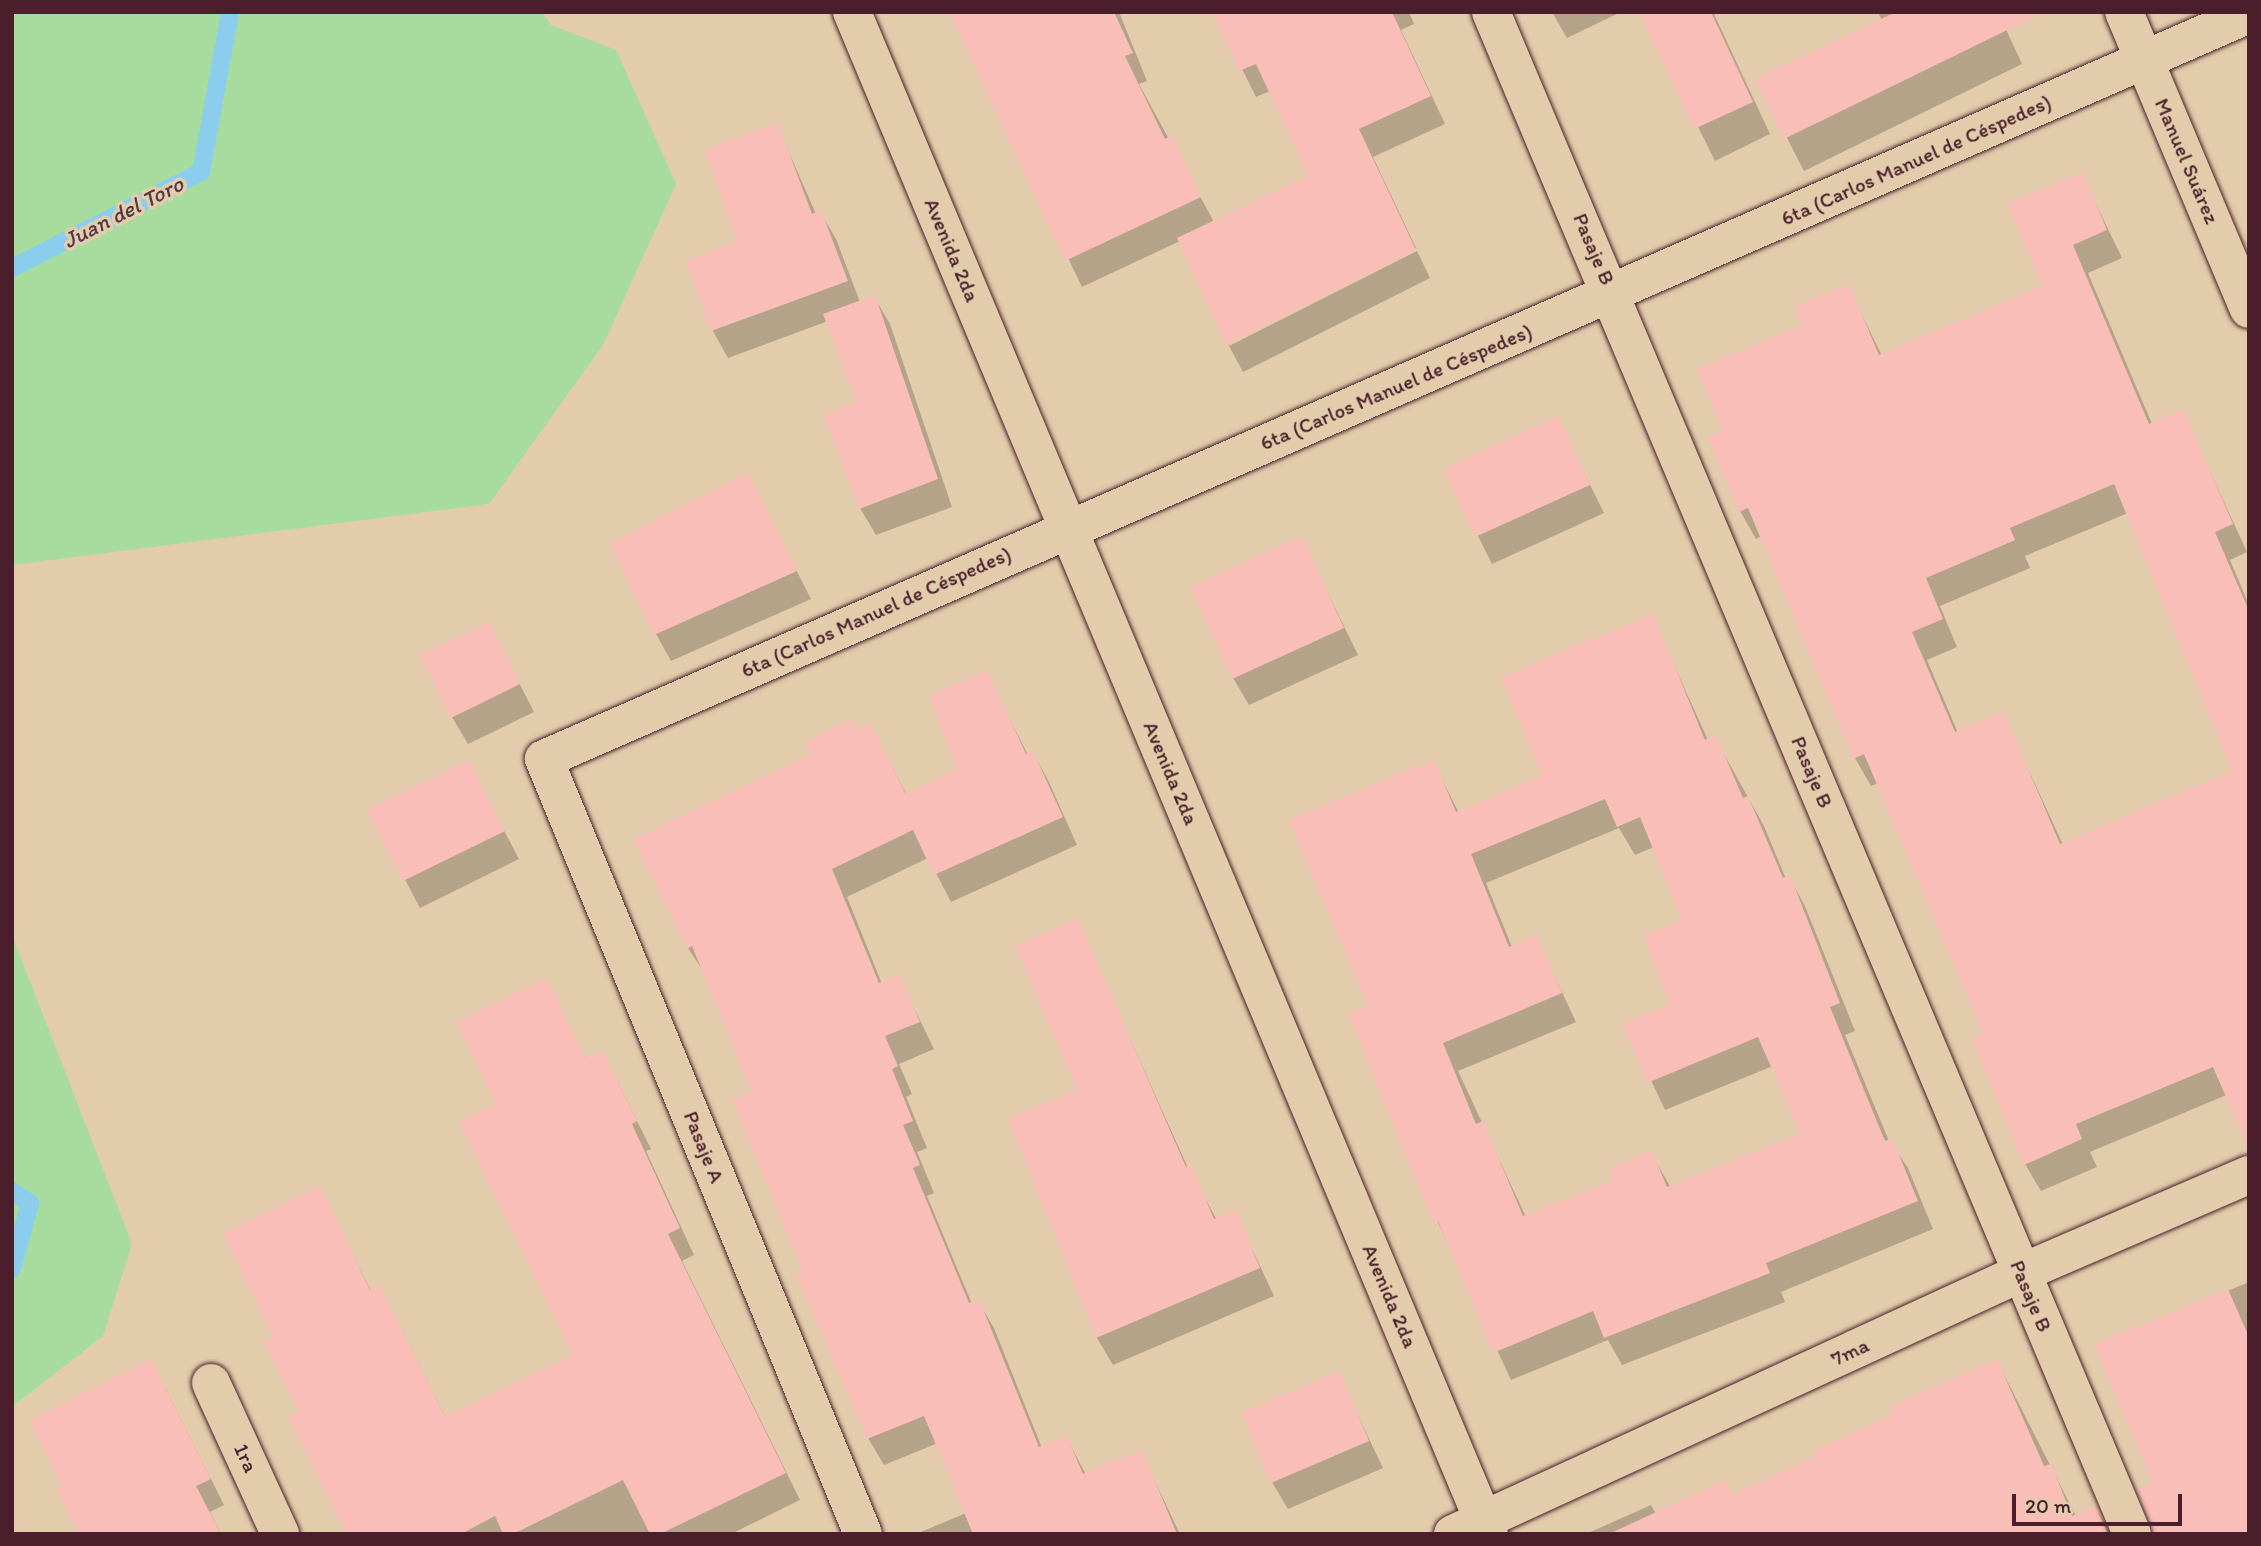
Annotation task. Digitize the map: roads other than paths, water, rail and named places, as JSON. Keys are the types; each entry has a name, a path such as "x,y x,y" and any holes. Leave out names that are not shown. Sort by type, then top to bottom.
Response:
{"street":[{"name":"Avenida 2da","path":"852,12 1069,527 1475,1529"},
{"name":"Pasaje B","path":"1491,12 1613,294 2132,1534"},
{"name":"Manuel Suárez","path":"2124,12 2249,309"},
{"name":"6ta (Carlos Manuel de Céspedes)","path":"544,759 1069,527 1613,294 2249,14"},
{"name":"Pasaje A","path":"544,759 863,1534"},
{"name":"7ma","path":"1475,1529 2021,1273 2249,1175"},
{"name":"1ra","path":"211,1382 280,1534"}],"waterway":[{"name":"Juan del Toro","path":"12,268 201,172 230,12"},
{"name":"Juan del Toro","path":"12,1191 30,1203 12,1269"}]}
